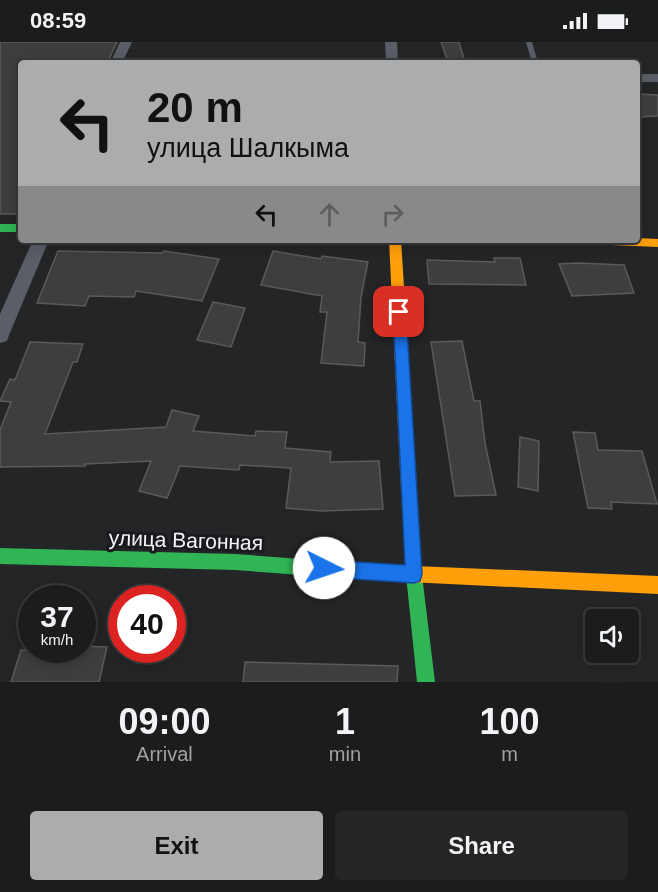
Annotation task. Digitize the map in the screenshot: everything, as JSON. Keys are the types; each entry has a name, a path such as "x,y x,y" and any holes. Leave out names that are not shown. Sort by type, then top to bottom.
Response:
{"street":[{"path":"117,60 126,42"},
{"path":"390,42 392,60"},
{"path":"640,78 658,78"},
{"path":"0,228 18,228"},
{"path":"640,242 658,243"},
{"path":"0,335 40,243"},
{"path":"395,243 414,574 426,682"},
{"name":"улица Вагонная","path":"0,556 235,562 414,574 658,585"}],"lane":[{"path":"529,42 534,60"}],"building":[{"path":"0,42 117,42 108,60 18,60 18,214 0,214"},
{"path":"441,42 459,42 464,59 447,59"},
{"path":"640,94 658,95 658,116 640,117"},
{"path":"58,251 162,253 164,251 219,259 202,301 136,291 134,297 89,296 85,306 37,303"},
{"path":"273,251 321,259 322,256 368,262 361,297 358,342 365,343 364,366 321,363 327,312 320,312 322,296 261,285"},
{"path":"494,258 520,258 526,285 429,284 427,260 495,262"},
{"path":"559,264 624,265 634,293 572,296"},
{"path":"213,302 245,308 231,347 197,340"},
{"path":"462,341 474,401 480,401 485,443 496,495 455,496 431,342"},
{"path":"30,342 83,344 77,362 73,362 45,434 166,427 172,410 199,416 193,431 255,436 256,431 287,432 285,448 331,452 330,462 379,461 383,509 321,511 286,508 291,468 240,465 239,470 180,466 167,498 139,491 151,461 85,464 85,466 0,467 0,430 11,402 0,401 10,379 15,380"},
{"path":"573,432 595,433 598,450 642,451 657,504 611,502 612,509 588,508"},
{"path":"520,437 539,441 538,491 518,487"},
{"path":"96,647 107,647 99,682 11,682 18,660 18,663 96,663"},
{"path":"245,662 398,666 397,682 243,682"}],"traffic: fast":[{"path":"0,228 18,228"},
{"path":"409,489 414,575 426,682"},
{"path":"0,556 235,562 367,572"}],"traffic: slow":[{"path":"640,242 658,243"},
{"path":"395,243 409,489"},
{"path":"367,572 658,585"}],"route":[{"path":"324,568 414,574 399,312"}]}
